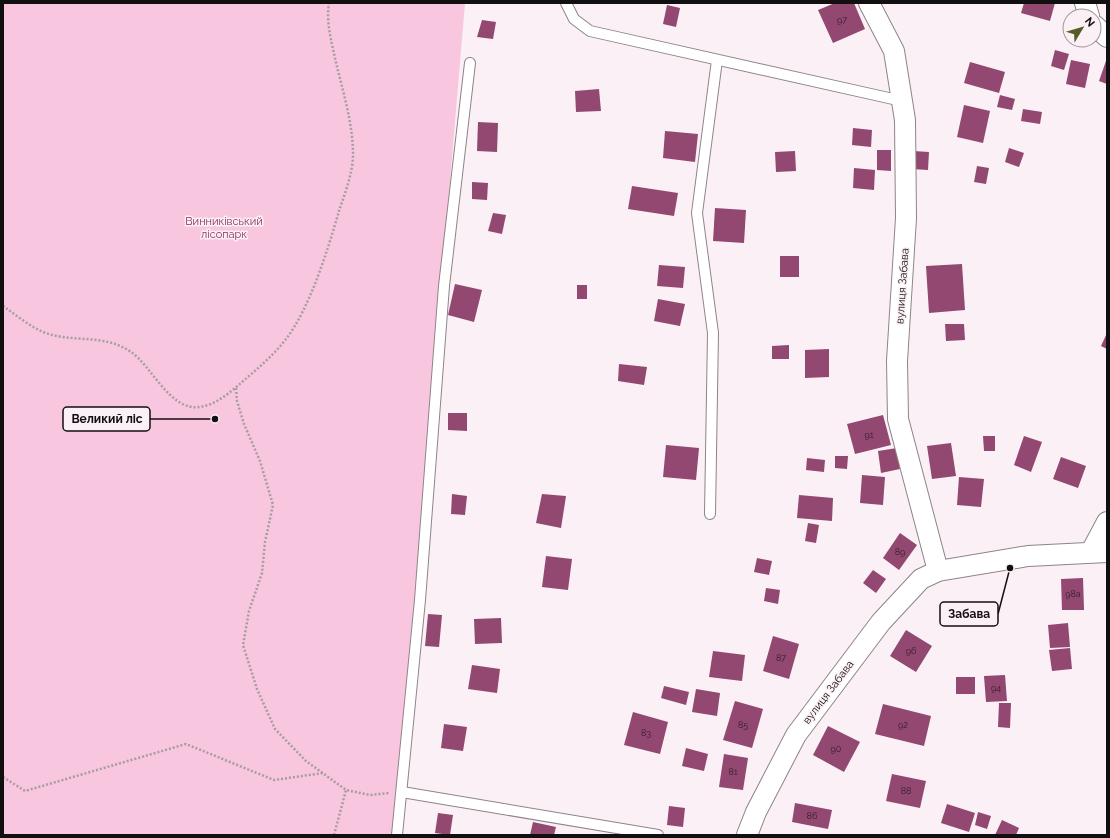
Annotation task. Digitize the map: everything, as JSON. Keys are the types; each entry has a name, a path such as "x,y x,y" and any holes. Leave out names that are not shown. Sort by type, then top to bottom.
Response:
{"street":[{"name":"вулиця Забава","path":"869,3 894,50 905,120 906,218 897,361 898,419 938,571"},
{"name":"вулиця Забава","path":"747,835 756,812 796,735 814,709 881,622 921,578 938,571 1028,556 1099,552 1107,522"}],"lane":[{"path":"566,3 574,19 590,31 902,101"},
{"path":"710,514 712,334 697,213 717,60"},
{"path":"397,835 420,600 444,286 470,64"},
{"path":"402,792 658,835"}],"path":[{"path":"3,306 38,330 56,336 100,339 120,345 133,353 165,390 185,405 198,407 212,403 236,387 269,359 287,338 302,313 328,250 347,185 353,154 348,118 328,27 329,3"},
{"path":"236,387 240,412 260,461 273,505 265,542 262,573 249,611 243,645 257,689 275,729 306,761 346,790 370,795 402,792"},
{"path":"3,778 25,791 186,744 274,780 323,773"},
{"path":"334,835 346,790"}],"green space":[{"name":"Винниківський лісопарк","path":"3,3 465,3 395,835 3,835"}],"building":[{"path":"835,3 854,3 865,29 833,43 818,10"},
{"path":"1024,3 1055,3 1050,21 1021,13"},
{"path":"667,5 680,8 676,27 663,24"},
{"path":"482,20 496,22 493,39 477,37"},
{"path":"1055,50 1069,54 1064,70 1051,66"},
{"path":"1107,58 1107,84 1099,81"},
{"path":"1071,60 1090,64 1085,88 1066,84"},
{"path":"970,62 1005,72 999,93 964,83"},
{"path":"599,89 601,111 576,112 575,91"},
{"path":"1000,95 1015,99 1012,110 997,107"},
{"path":"964,105 990,111 983,143 957,137"},
{"path":"1023,109 1042,112 1040,124 1021,121"},
{"path":"478,122 498,123 497,152 477,151"},
{"path":"853,128 872,130 871,147 852,145"},
{"path":"665,131 698,134 695,162 663,158"},
{"path":"1009,148 1024,153 1019,167 1005,162"},
{"path":"877,150 891,150 891,171 877,170"},
{"path":"795,151 796,171 776,172 775,152"},
{"path":"913,151 929,152 928,170 912,169"},
{"path":"977,166 989,168 986,184 974,182"},
{"path":"854,168 875,170 874,190 853,188"},
{"path":"472,182 488,183 487,200 472,199"},
{"path":"632,186 678,193 674,216 628,209"},
{"path":"715,208 746,210 744,243 713,241"},
{"path":"493,213 506,215 502,234 488,231"},
{"path":"780,256 799,256 799,277 780,277"},
{"path":"962,264 965,310 929,313 926,266"},
{"path":"659,265 685,267 683,288 657,286"},
{"path":"455,284 482,290 474,322 448,315"},
{"path":"577,285 587,285 587,299 577,299"},
{"path":"658,299 685,304 680,326 654,321"},
{"path":"945,324 964,324 965,340 946,341"},
{"path":"1107,333 1107,349 1101,346"},
{"path":"789,345 789,359 772,359 772,346"},
{"path":"829,349 829,377 805,378 805,350"},
{"path":"619,364 647,367 644,385 618,381"},
{"path":"448,413 467,413 467,431 448,430"},
{"path":"883,415 891,445 855,454 847,424"},
{"path":"983,436 995,436 995,451 984,451"},
{"path":"1024,436 1042,442 1031,472 1014,465"},
{"path":"951,443 956,476 932,479 927,446"},
{"path":"666,445 699,448 696,480 663,477"},
{"path":"897,448 900,469 881,473 878,451"},
{"path":"835,456 848,456 847,469 835,468"},
{"path":"1061,457 1086,466 1078,488 1053,479"},
{"path":"807,458 825,460 824,472 806,470"},
{"path":"862,475 885,477 883,505 860,503"},
{"path":"959,477 984,479 981,507 957,505"},
{"path":"452,494 467,496 465,515 451,514"},
{"path":"542,494 566,496 561,528 536,523"},
{"path":"799,495 833,498 832,521 797,518"},
{"path":"808,523 819,525 816,543 805,541"},
{"path":"900,533 917,545 899,570 883,558"},
{"path":"546,556 572,559 568,590 542,587"},
{"path":"757,558 772,561 769,575 754,572"},
{"path":"873,570 886,579 876,593 863,583"},
{"path":"1083,578 1084,610 1062,610 1061,579"},
{"path":"766,588 780,590 778,604 764,601"},
{"path":"428,614 442,615 439,647 425,646"},
{"path":"501,618 502,643 475,644 474,619"},
{"path":"1068,623 1070,647 1050,648 1048,625"},
{"path":"906,630 932,646 916,672 890,656"},
{"path":"773,636 799,644 789,679 763,671"},
{"path":"1070,648 1072,669 1052,671 1049,650"},
{"path":"713,651 745,655 742,681 709,677"},
{"path":"472,665 500,669 497,693 468,689"},
{"path":"1005,675 1007,701 986,702 984,676"},
{"path":"956,677 975,677 975,694 956,694"},
{"path":"664,686 689,692 686,705 661,698"},
{"path":"696,689 720,693 717,716 692,712"},
{"path":"735,701 763,709 752,748 723,740"},
{"path":"999,703 1011,703 1010,728 998,727"},
{"path":"883,704 931,716 924,746 875,734"},
{"path":"633,712 668,722 660,754 624,745"},
{"path":"444,724 467,727 463,751 441,748"},
{"path":"828,726 860,742 844,772 813,755"},
{"path":"686,748 708,754 704,771 682,766"},
{"path":"724,754 748,758 743,790 719,787"},
{"path":"892,774 926,781 920,808 886,801"},
{"path":"795,803 832,810 828,829 792,822"},
{"path":"947,804 975,813 969,832 941,823"},
{"path":"669,806 685,808 683,827 667,825"},
{"path":"978,812 991,816 987,829 975,825"},
{"path":"438,813 453,815 450,835 435,833"},
{"path":"1002,820 1019,828 1016,835 995,835"},
{"path":"533,822 556,827 554,835 530,835"}],"place":[{"name":"Великий ліс","path":"215,419"},
{"name":"Забава","path":"1010,568"}]}
